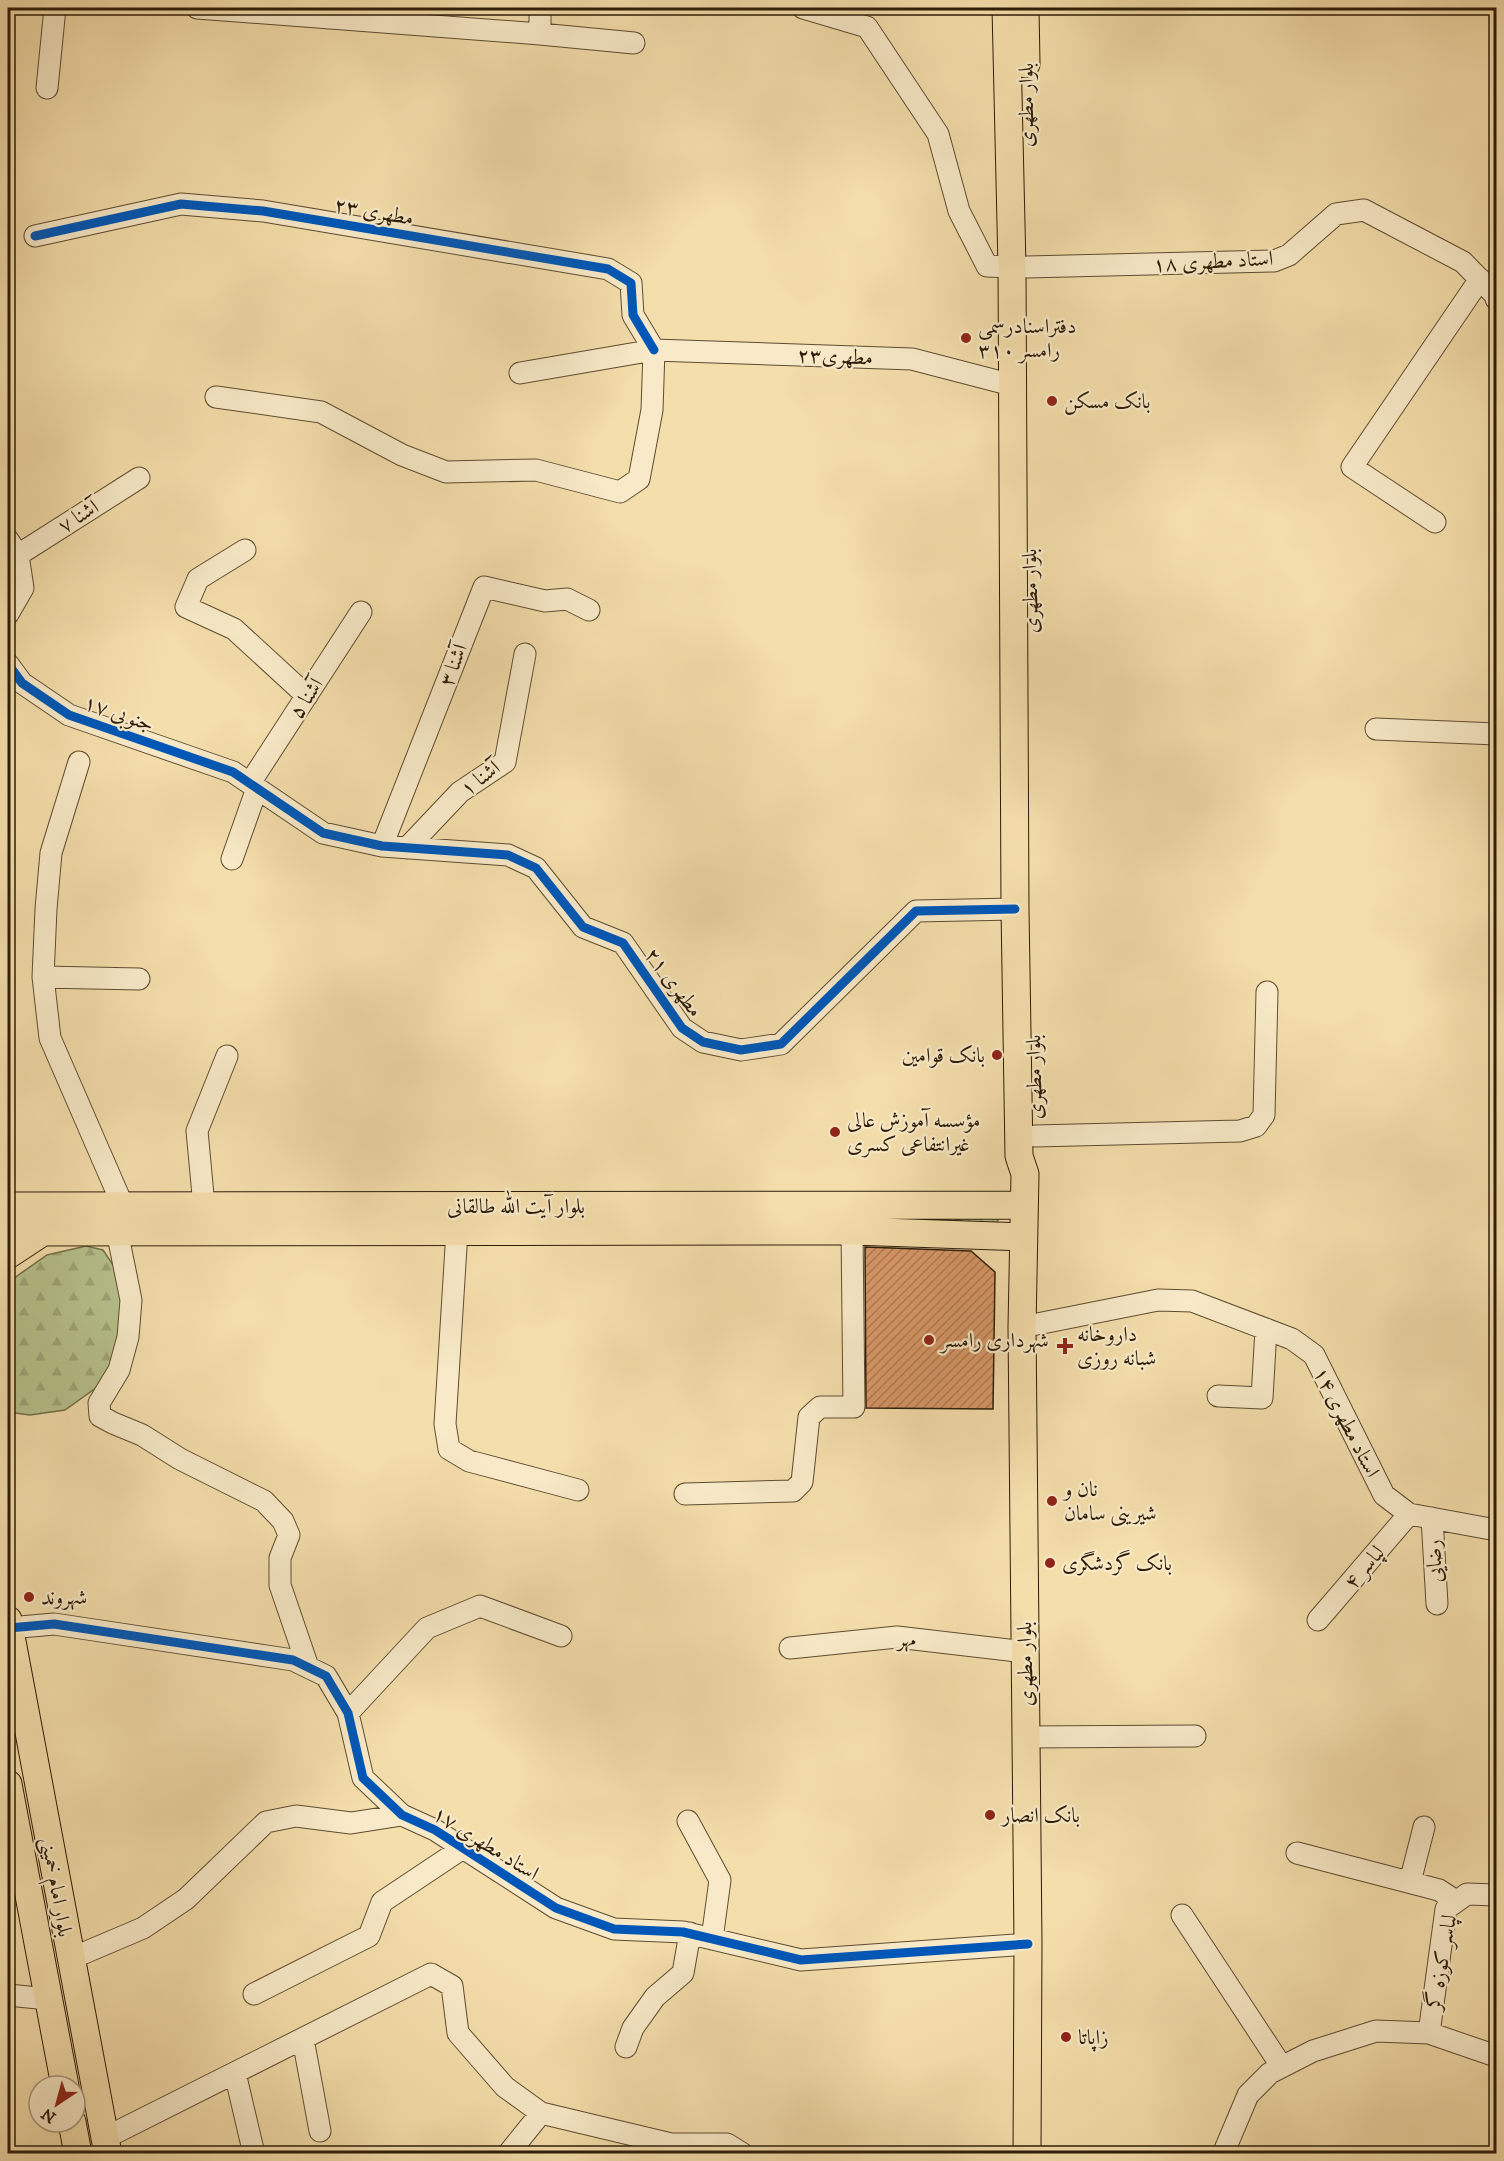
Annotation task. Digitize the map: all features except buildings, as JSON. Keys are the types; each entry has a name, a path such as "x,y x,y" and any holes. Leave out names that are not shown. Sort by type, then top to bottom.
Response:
{"main road":[{"name":"بلوار مطهری","path":"1006,8 1020,267 1012,384 1015,909 1026,1063 1035,1136 1032,1160 1026,1174 1022,1326 1028,1944 1027,2154"},
{"name":"بلوار مطهری","path":"1025,8 1020,267 1026,1063 1019,1156 1026,1174"},
{"name":"بلوار آیت الله طالقانی","path":"8,1206 120,1219 288,1219 1024,1205"},
{"name":"بلوار آیت الله طالقانی","path":"8,1232 43,1232 204,1206 288,1219 457,1231 852,1231 1023,1237"},
{"path":"8,1256 43,1232"},
{"name":"بلوار امام خمینی","path":"8,1625 106,2146"},
{"name":"بلوار امام خمینی","path":"8,1784 15,1864 48,2000 63,2074"},
{"path":"74,2134 78,2154"}],"street":[{"path":"47,88 54,8"},
{"path":"197,8 291,11 634,43"},
{"path":"540,8 540,34"},
{"name":"استاد مطهری ۱۸","path":"803,8 867,27 938,134 959,211 987,266 1274,261 1289,255 1336,214 1364,210 1463,261 1497,299"},
{"name":"مطهری ۲۳","path":"35,236 181,204 262,211 608,269 631,283 633,315 654,350"},
{"path":"1435,522 1352,467 1480,279"},
{"path":"216,397 321,412 402,455 446,472 536,470 620,492 639,479 652,410 654,350"},
{"name":"مطهری۲۳","path":"520,373 654,350 912,359 1012,384"},
{"name":"آشنا ۷","path":"13,547 139,478"},
{"path":"8,614 23,588 13,547"},
{"path":"245,550 198,579 186,607 234,629 307,696"},
{"name":"آشنا ۳","path":"382,846 483,587 545,601 567,599 589,610"},
{"name":"آشنا ۵","path":"232,859 254,786 307,696 361,612"},
{"name":"آشنا ۱","path":"407,848 460,792 505,762 525,654"},
{"name":"جنوبی ۱۷","path":"8,664 22,683 69,715 233,772"},
{"path":"1376,729 1497,734"},
{"path":"79,762 51,853 43,977 50,1038 120,1219 131,1300 128,1337 119,1370 99,1403 100,1416 142,1435 180,1459 264,1501 283,1521 289,1534 280,1558 280,1585 308,1667"},
{"name":"مطهری ۲۱","path":"233,772 323,833 382,846 508,855 536,868 583,927 623,943 682,1028 703,1042 741,1050 781,1044 916,911 1015,909"},
{"path":"43,977 139,979"},
{"path":"1035,1136 1240,1131 1256,1126 1264,1115 1267,992"},
{"path":"204,1206 197,1131 227,1056"},
{"path":"457,1231 445,1424 450,1449 469,1461 578,1490"},
{"path":"685,1494 793,1491 802,1482 809,1418 820,1407 854,1407 852,1231"},
{"name":"استاد مطهری ۱۴","path":"1022,1326 1158,1300 1192,1301 1292,1339 1314,1355 1384,1495 1409,1514 1497,1530"},
{"path":"1218,1396 1262,1398 1266,1329"},
{"name":"لپاسر ۴","path":"1318,1620 1409,1514"},
{"name":"رضایی","path":"1432,1518 1437,1604"},
{"path":"348,1713 427,1628 480,1606 561,1636"},
{"name":"استاد مطهری ۱۷","path":"8,1625 54,1624 293,1660 326,1676 348,1713 363,1778 402,1815 435,1830 556,1908 614,1929 690,1933 801,1960 1028,1944"},
{"name":"مهر","path":"790,1648 897,1637 1025,1652"},
{"path":"1026,1737 1195,1736"},
{"path":"70,1959 143,1928 186,1899 266,1822 296,1816 351,1823 402,1815"},
{"path":"688,1821 720,1880 712,1939"},
{"path":"1410,1882 1424,1827"},
{"path":"254,1994 369,1936 382,1902 463,1848"},
{"path":"1297,1852 1439,1890 1456,1901"},
{"name":"لپاسر کوزه گر","path":"1429,2033 1446,1909 1467,1894 1497,1895"},
{"path":"1182,1915 1282,2067"},
{"path":"626,2047 633,2028 655,1997 683,1973 690,1933"},
{"path":"106,2146 235,2073 431,1974 452,1986 459,2033 505,2087 541,2113 671,2145 727,2144 742,2154"},
{"path":"8,1995 48,2000"},
{"path":"1223,2154 1248,2095 1270,2073 1313,2051 1376,2031 1429,2033 1497,2056"},
{"path":"303,2039 320,2131"},
{"path":"235,2073 254,2154"},
{"path":"508,2154 541,2113"}],"green space":[{"path":"991,1210 999,1218 995,1226 955,1220"},
{"path":"86,1246 103,1250 119,1274 125,1320 117,1358 100,1385 65,1410 30,1415 8,1412 8,1285 47,1255"}],"cycle path":[{"path":"35,236 181,204 263,211 608,269 631,283 633,315 654,350"},
{"path":"8,664 22,683 69,715 233,772 323,833 382,846 508,855 536,868 583,927 623,943 682,1028 703,1042 741,1050 781,1044 916,911 1015,909"},
{"path":"9,1628 54,1624 293,1660 326,1676 348,1713 363,1778 402,1815 435,1830 556,1908 614,1929 683,1932 801,1960 1028,1944"}],"place":[{"name":"دفتراسنادرسمی ۳۱۰ رامسر","path":"966,338"},
{"name":"بانک مسکن","path":"1052,401"},
{"name":"بانک قوامین","path":"997,1055"},
{"name":"مؤسسه آموزش عالی غیرانتفاعی کسری","path":"835,1132"},
{"name":"شهرداری رامسر","path":"929,1340"},
{"name":"داروخانه شبانه روزی","path":"1065,1346"},
{"name":"نان و شیرینی سامان","path":"1052,1501"},
{"name":"بانک گردشگری","path":"1050,1563"},
{"name":"شهروند","path":"29,1597"},
{"name":"بانک انصار","path":"990,1815"},
{"name":"زاپاتا","path":"1066,2037"}]}
